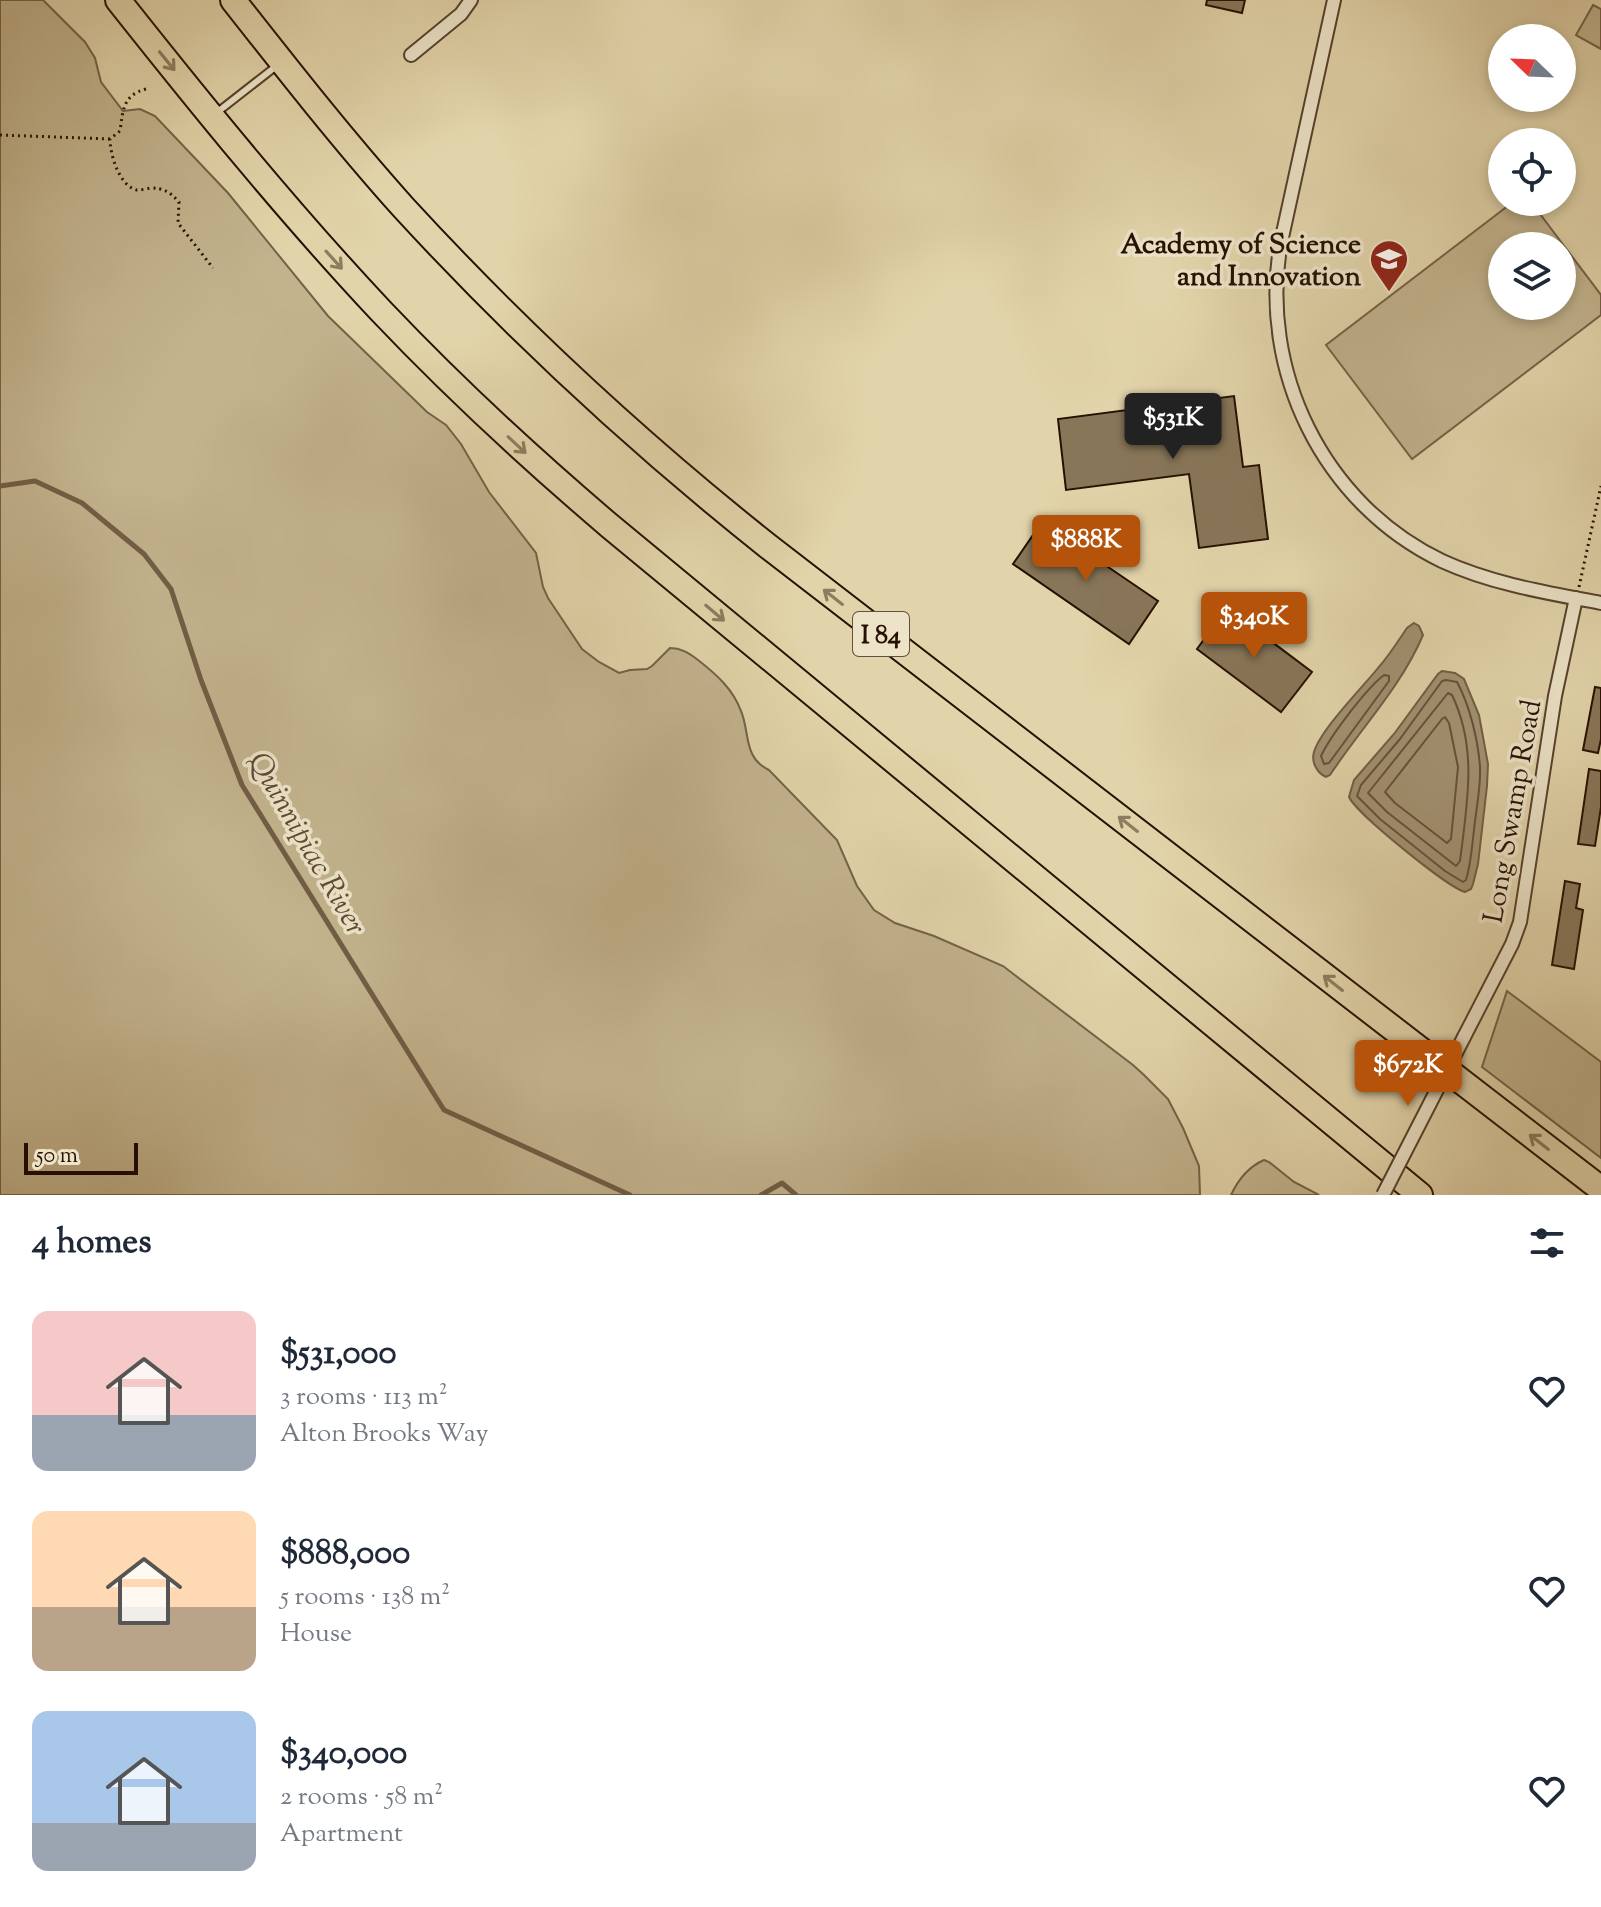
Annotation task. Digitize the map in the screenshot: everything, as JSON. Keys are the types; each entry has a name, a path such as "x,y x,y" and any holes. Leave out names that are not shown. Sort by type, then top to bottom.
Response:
{"highway":[{"path":"118,0 297,218 382,312 461,392 540,465 624,538 1420,1195"},
{"name":"I 84","path":"233,0 349,145 458,265 571,377 671,467 791,564 1601,1189"}],"street":[{"path":"411,55 444,30 471,0"},
{"path":"1334,0 1277,270 1280,343 1297,403 1315,442 1338,476 1366,508 1413,545 1445,562 1491,580 1601,603"},
{"name":"Long Swamp Road","path":"1383,1195 1512,944 1520,922 1555,696 1576,598"}],"lane":[{"path":"212,117 282,62"}],"path":[{"path":"0,135 110,139 120,131 125,103 138,91 146,89"},
{"path":"110,139 110,150 117,169 128,185 136,190 161,189 170,192 179,202 178,223 213,268"},
{"path":"1576,598 1601,486"}],"shaded area":[{"path":"0,0 43,0 85,42 95,58 101,82 123,111 140,109 155,116 228,193 328,316 427,412 446,425 489,492 536,553 548,598 582,649 619,673 647,669 670,648 688,653 711,671 738,703 755,759 837,840 857,886 874,910 895,923 1003,966 1133,1065 1168,1099 1183,1128 1199,1166 1200,1195 0,1195"},
{"path":"1593,5 1601,9 1601,49 1576,35"},
{"path":"1495,216 1542,216 1554,232 1488,232 1488,320 1576,320 1576,262 1601,295 1601,315 1412,459 1326,345"},
{"path":"1507,991 1601,1062 1601,1158 1482,1067"},
{"path":"1264,1160 1294,1182 1319,1195 1231,1195 1244,1174"}],"water":[{"path":"1414,623 1423,635 1404,672 1326,777 1313,760 1318,743"},
{"path":"1442,671 1455,673 1464,679 1479,715 1488,764 1478,864 1471,889 1465,892 1403,849 1349,797 1354,780"}],"building":[{"path":"1207,0 1245,0 1242,13 1206,5"},
{"path":"1234,396 1243,467 1259,465 1268,539 1199,548 1189,474 1066,490 1058,419"},
{"path":"1042,522 1158,601 1129,644 1013,564"},
{"path":"1227,608 1312,672 1281,712 1197,649"},
{"path":"1595,687 1601,688 1598,753 1583,750"},
{"path":"1589,769 1601,771 1601,807 1595,846 1578,844"},
{"path":"1565,881 1580,884 1576,908 1583,910 1574,969 1552,965"}],"waterway":[{"name":"Quinnipiac River","path":"0,486 35,481 82,503 144,554 171,589 201,680 242,785 444,1110 630,1195"},
{"name":"Quinnipiac River","path":"761,1195 782,1183 796,1195"}],"place":[{"name":"Academy of Science and Innovation","path":"1389,293"}]}
